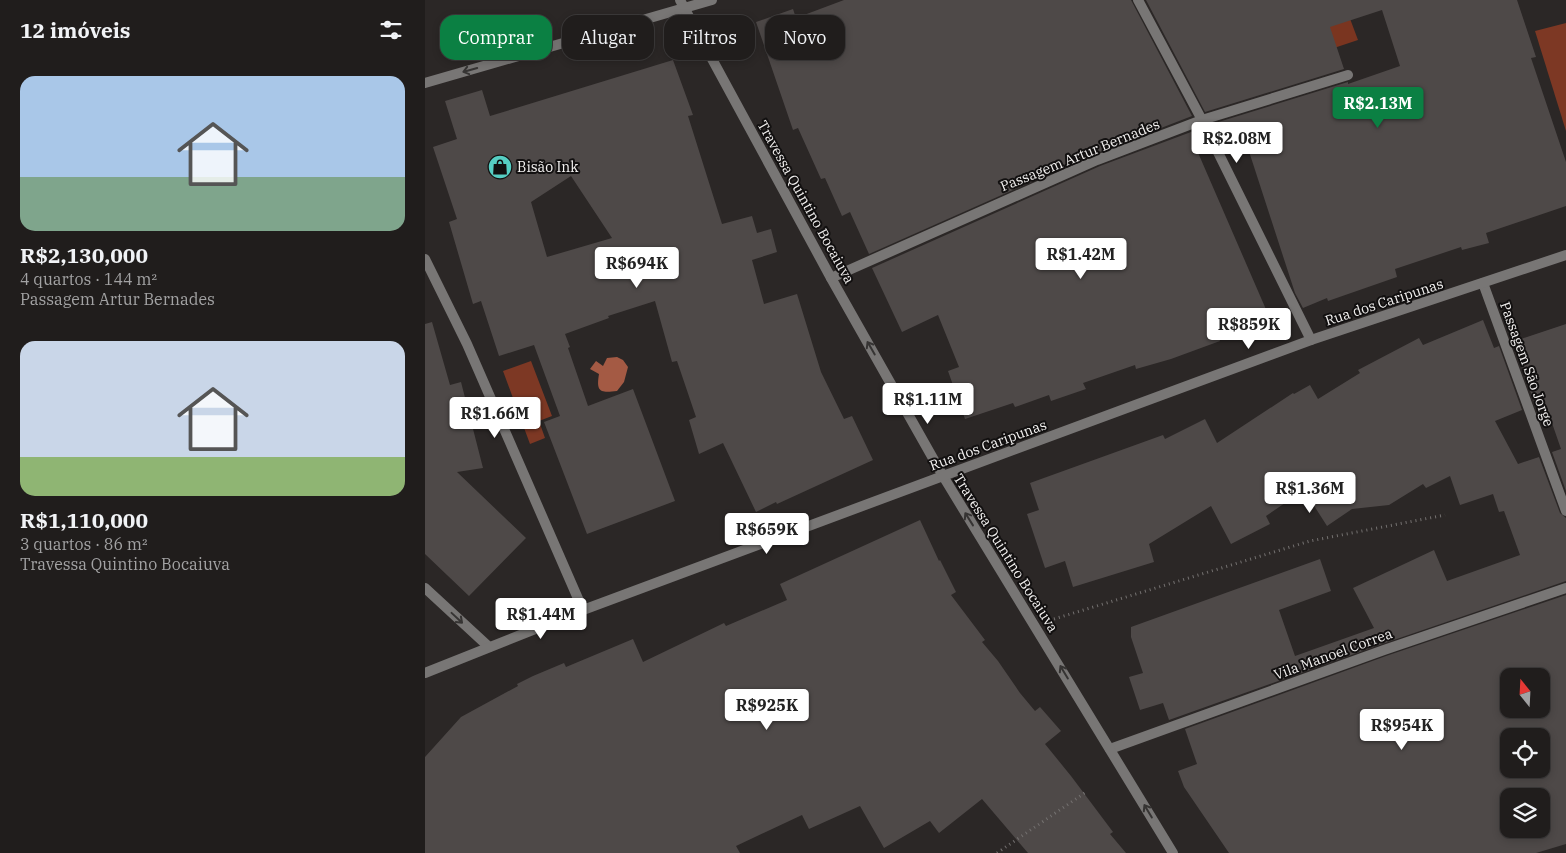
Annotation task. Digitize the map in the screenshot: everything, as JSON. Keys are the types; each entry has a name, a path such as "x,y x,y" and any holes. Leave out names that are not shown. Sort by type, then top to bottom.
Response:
{"street":[{"path":"425,83 682,4 712,0"},
{"path":"1138,0 1202,120 1311,340"},
{"name":"Travessa Quintino Bocaiuva","path":"682,4 831,278 943,476 1173,853"},
{"name":"Passagem Artur Bernades","path":"831,278 1097,160 1202,120 1347,75"},
{"name":"Rua dos Caripunas","path":"425,673 583,610 1311,340 1566,255"},
{"path":"425,260 467,344 583,610"},
{"name":"Passagem São Jorge","path":"1483,283 1566,511"},
{"path":"425,588 489,647"},
{"name":"Vila Manoel Correa","path":"1110,749 1384,650 1566,588"}],"path":[{"path":"1035,625 1310,541 1445,515"},
{"path":"997,853 1086,792"}],"shaded area":[{"path":"1287,0 1343,0 1358,40 1331,49"},
{"path":"1566,23 1566,131 1535,31"},
{"path":"617,357 623,360 628,367 624,382 617,391 603,391 598,385 599,374 590,369 596,361 603,366 607,358"},
{"path":"531,361 552,416 539,421 545,438 530,444 503,371"}],"building":[{"path":"844,0 1131,0 1192,116 1094,154 869,254 850,212 842,216 825,178 821,179 798,128 793,130 769,60 845,60 845,15 804,15"},
{"path":"1146,0 1517,0 1536,57 1531,58 1566,162 1566,206 1486,233 1489,243 1462,250 1461,247 1395,269 1397,277 1328,301 1327,298 1303,308 1295,293 1244,136 1221,142 1212,124 1348,82 1348,84 1400,66 1382,10 1330,27 1344,69 1205,112"},
{"path":"793,9 795,15 776,15"},
{"path":"765,19 765,48 756,22"},
{"path":"673,60 693,115 688,116 722,224 752,216 757,233 771,229 777,252 752,260 764,304 797,294 821,372 844,419 852,416 873,460 756,512 723,443 699,454 689,420 696,417 677,361 672,362 655,301 608,316 609,318 565,334 588,406 633,389 675,501 587,534 544,422 560,416 534,345 499,356 481,301 473,304 449,222 457,219 433,147 457,139 445,101 482,90 490,116","holes":["571,176 612,238 547,257 531,202"]},
{"path":"1199,129 1207,145 1196,148 1268,314 1216,331 1220,341 1171,359 1136,369 1135,365 1083,383 1086,389 1051,401 1049,395 1015,407 1013,403 965,419 948,371 959,367 938,315 902,332 872,268 1100,166"},
{"path":"1483,320 1494,348 1499,346 1522,410 1495,421 1518,464 1539,457 1560,513 1566,518 1566,581 1169,720 1163,703 1140,710 1129,677 1143,673 1131,637 1131,627 1320,559 1331,591 1279,610 1295,656 1374,628 1353,588 1434,550 1447,581 1520,555 1504,511 1499,512 1493,494 1460,505 1450,476 1426,488 1423,484 1389,505 1352,509 1327,526 1304,490 1266,516 1270,524 1231,544 1211,506 1149,544 1154,562 1073,587 1065,561 1045,568 1027,514 1039,510 1030,483 1163,435 1165,439 1205,419 1217,443 1293,393 1310,385 1318,399 1360,373 1358,370 1419,338 1423,345"},
{"path":"432,322 450,385 461,382 483,468 457,472 526,538 469,596 425,554 425,324"},
{"path":"1566,324 1566,491 1552,452 1561,449 1544,400 1535,404 1512,342"},
{"path":"920,520 956,592 951,595 985,640 982,642 1020,693 1035,711 1040,707 1061,731 1045,744 1113,832 1110,834 1126,853 1028,853 982,799 939,833 930,821 884,848 860,806 809,829 802,815 736,846 740,853 425,853 425,757 461,717 533,676 564,663 566,667 633,639 643,662 724,623 726,626 787,600 780,584"},
{"path":"1566,595 1566,844 1536,853 1229,853 1184,787 1178,771 1197,764 1185,729 1386,656"}],"place":[{"name":"Bisão Ink","path":"500,167"}]}
